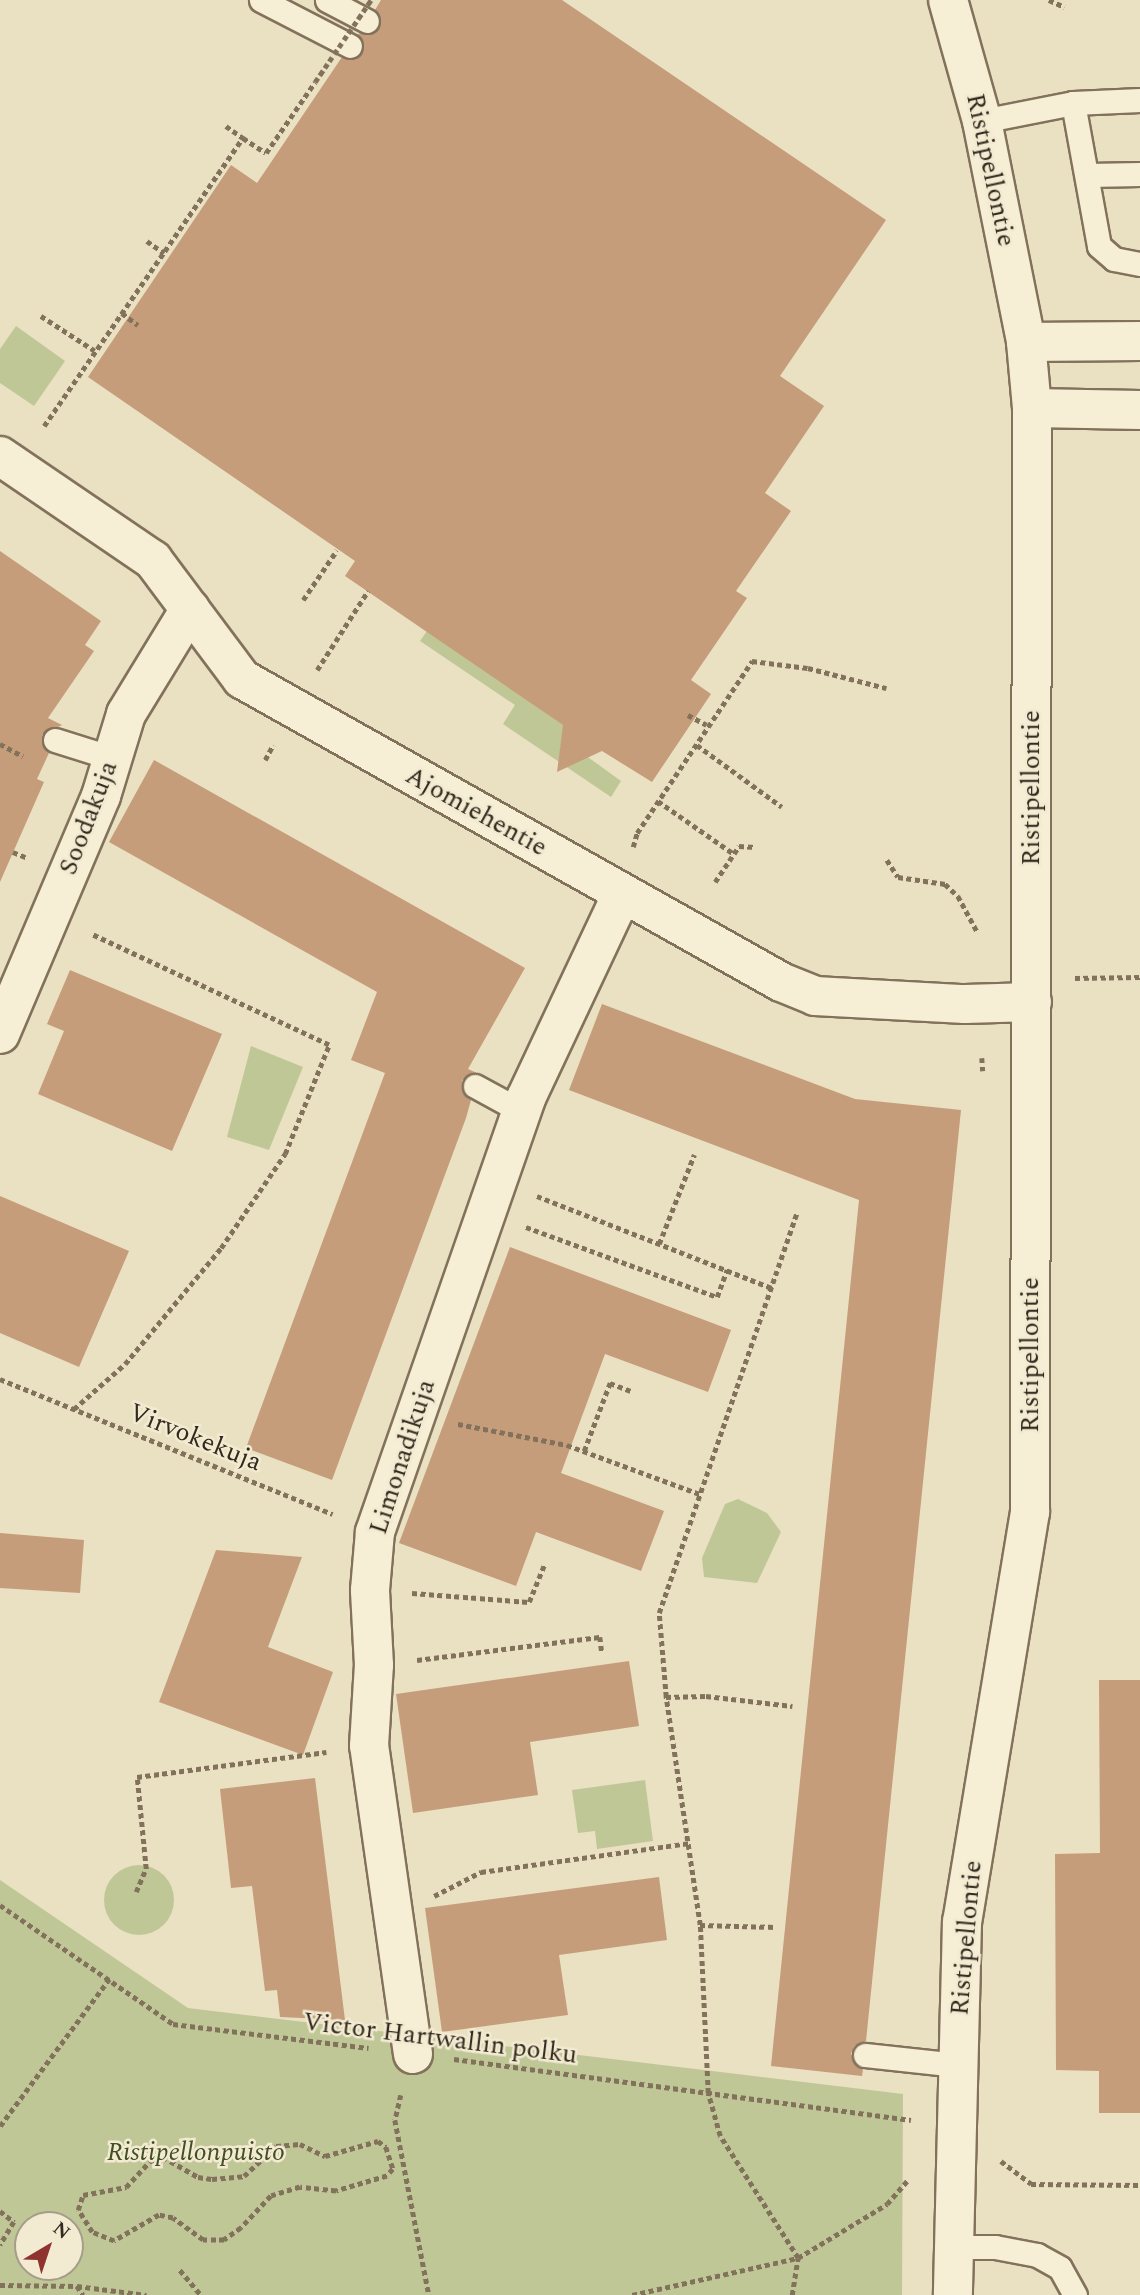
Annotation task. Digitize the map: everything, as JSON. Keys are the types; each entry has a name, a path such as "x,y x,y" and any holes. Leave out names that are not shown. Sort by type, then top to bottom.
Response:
{"street":[{"name":"Ristipellontie","path":"948,0 982,121 1026,342 1032,408 1030,1513 962,1921 953,2295"},
{"path":"1026,342 1140,341"},
{"path":"1032,408 1140,410"},
{"name":"Ajomiehentie","path":"0,456 153,560 242,679 781,982 815,996 965,1004 1032,1002"},
{"name":"Soodakuja","path":"0,1034 102,796 112,758 140,686 191,609"},
{"name":"Limonadikuja","path":"413,2054 369,1746 374,1665 370,1590 375,1532 521,1111 622,894"}],"lane":[{"path":"261,0 350,46"},
{"path":"327,0 369,10"},
{"path":"982,121 1073,103 1140,100"},
{"path":"1073,103 1099,246 1114,259 1140,264"},
{"path":"1088,175 1140,174"},
{"path":"55,740 112,758"},
{"path":"475,1086 521,1111"},
{"path":"864,2055 957,2065"},
{"path":"954,2247 995,2246 1037,2255 1060,2267 1075,2295"}],"path":[{"path":"1049,0 1065,8"},
{"path":"226,126 266,153 314,82 369,10"},
{"path":"44,426 243,138"},
{"path":"147,241 164,253"},
{"path":"122,313 138,325"},
{"path":"41,316 95,351"},
{"path":"303,600 337,550"},
{"path":"312,678 368,591"},
{"path":"636,833 752,660 808,668 886,688"},
{"path":"688,715 708,726"},
{"path":"697,745 782,807"},
{"path":"658,801 734,854"},
{"path":"715,882 739,846 755,846"},
{"path":"887,860 898,877 946,884 958,895 978,933"},
{"path":"50,915 329,1045 285,1154 221,1248 125,1364 74,1409"},
{"path":"1074,978 1140,977"},
{"path":"982,1058 984,1079"},
{"path":"659,1244 694,1154"},
{"path":"491,1197 659,1244 772,1288"},
{"path":"491,1197 717,1297 727,1270"},
{"path":"792,2295 798,2258 720,2136 708,2093 700,1925 667,1697 659,1613 702,1495 797,1213"},
{"name":"Virvokekuja","path":"0,1379 375,1532"},
{"path":"584,1451 610,1383 631,1391"},
{"path":"415,1416 584,1451 702,1495"},
{"path":"370,1590 529,1602 545,1563"},
{"path":"374,1665 600,1637 602,1653"},
{"path":"667,1697 706,1696 792,1706"},
{"path":"136,1892 145,1869 137,1777 369,1746"},
{"path":"393,1918 481,1872 689,1843"},
{"name":"Victor Hartwallin polku","path":"0,1905 184,2027 413,2054 911,2120"},
{"path":"700,1925 775,1927"},
{"path":"0,2126 109,1979"},
{"path":"413,2054 395,2120 429,2295"},
{"path":"911,2132 912,2059"},
{"path":"378,2141 389,2157 393,2169 387,2176 337,2192 300,2187 271,2196 242,2228 223,2240 203,2240 173,2218 159,2215 114,2241 92,2232 78,2210 83,2195 126,2187 150,2161 163,2157 198,2177 212,2179 244,2176 276,2147 300,2144 325,2156 378,2141"},
{"path":"389,2157 402,2153"},
{"path":"632,2295 798,2258 887,2204 908,2184 909,2155 996,2157 1031,2184 1140,2185"},
{"path":"0,2211 15,2222 0,2245"},
{"path":"180,2270 201,2295"},
{"path":"0,2286 76,2286 146,2295"},
{"path":"76,2286 83,2295"}],"green space":[{"path":"16,326 65,361 34,406 0,383 0,349"},
{"path":"427,631 581,737 560,746 561,755 585,755 621,781 611,797 503,724 515,705 420,641"},
{"path":"251,1046 303,1067 269,1150 227,1137"},
{"path":"738,1499 767,1513 781,1532 757,1583 704,1577 702,1558 725,1504"},
{"path":"645,1780 653,1841 597,1849 595,1831 578,1833 572,1790"},
{"path":"139,1865 164,1875 174,1900 164,1925 139,1935 114,1925 104,1900 114,1875"},
{"name":"Ristipellonpuisto","path":"0,1880 188,2008 903,2094 902,2295 0,2295"}],"building":[{"path":"381,0 562,0 886,220 780,376 824,406 765,493 791,511 736,591 747,598 691,680 711,694 652,782 602,751 557,772 563,725 345,576 355,561 88,377 231,165 257,183 342,57 351,60 362,53 364,45 358,34 379,28 381,20 375,10"},
{"path":"0,551 101,621 85,645 94,651 48,718 62,725 42,735 42,744 49,753 37,779 44,782 0,882"},
{"path":"154,760 525,968 468,1069 477,1073 462,1080 463,1093 471,1100 466,1118 332,1480 246,1448 385,1073 351,1060 377,992 109,842"},
{"path":"70,970 222,1034 172,1151 38,1094 64,1031 47,1024"},
{"path":"602,1004 855,1099 961,1110 866,2041 854,2046 851,2054 863,2069 862,2076 771,2066 859,1200 569,1090"},
{"path":"0,1196 129,1251 79,1367 0,1333"},
{"path":"510,1247 731,1330 708,1392 605,1354 561,1473 664,1511 641,1571 536,1532 516,1586 399,1543"},
{"path":"0,1533 84,1540 80,1593 0,1588"},
{"path":"216,1550 302,1557 268,1647 333,1672 303,1755 159,1702"},
{"path":"629,1661 639,1726 530,1742 538,1795 413,1813 396,1694"},
{"path":"1099,1680 1140,1680 1140,2113 1099,2113 1099,2071 1056,2070 1055,1854 1100,1853"},
{"path":"315,1778 345,2020 280,2017 277,1990 265,1991 252,1886 231,1888 220,1789"},
{"path":"659,1877 667,1940 559,1955 568,2015 442,2032 425,1908"}]}
